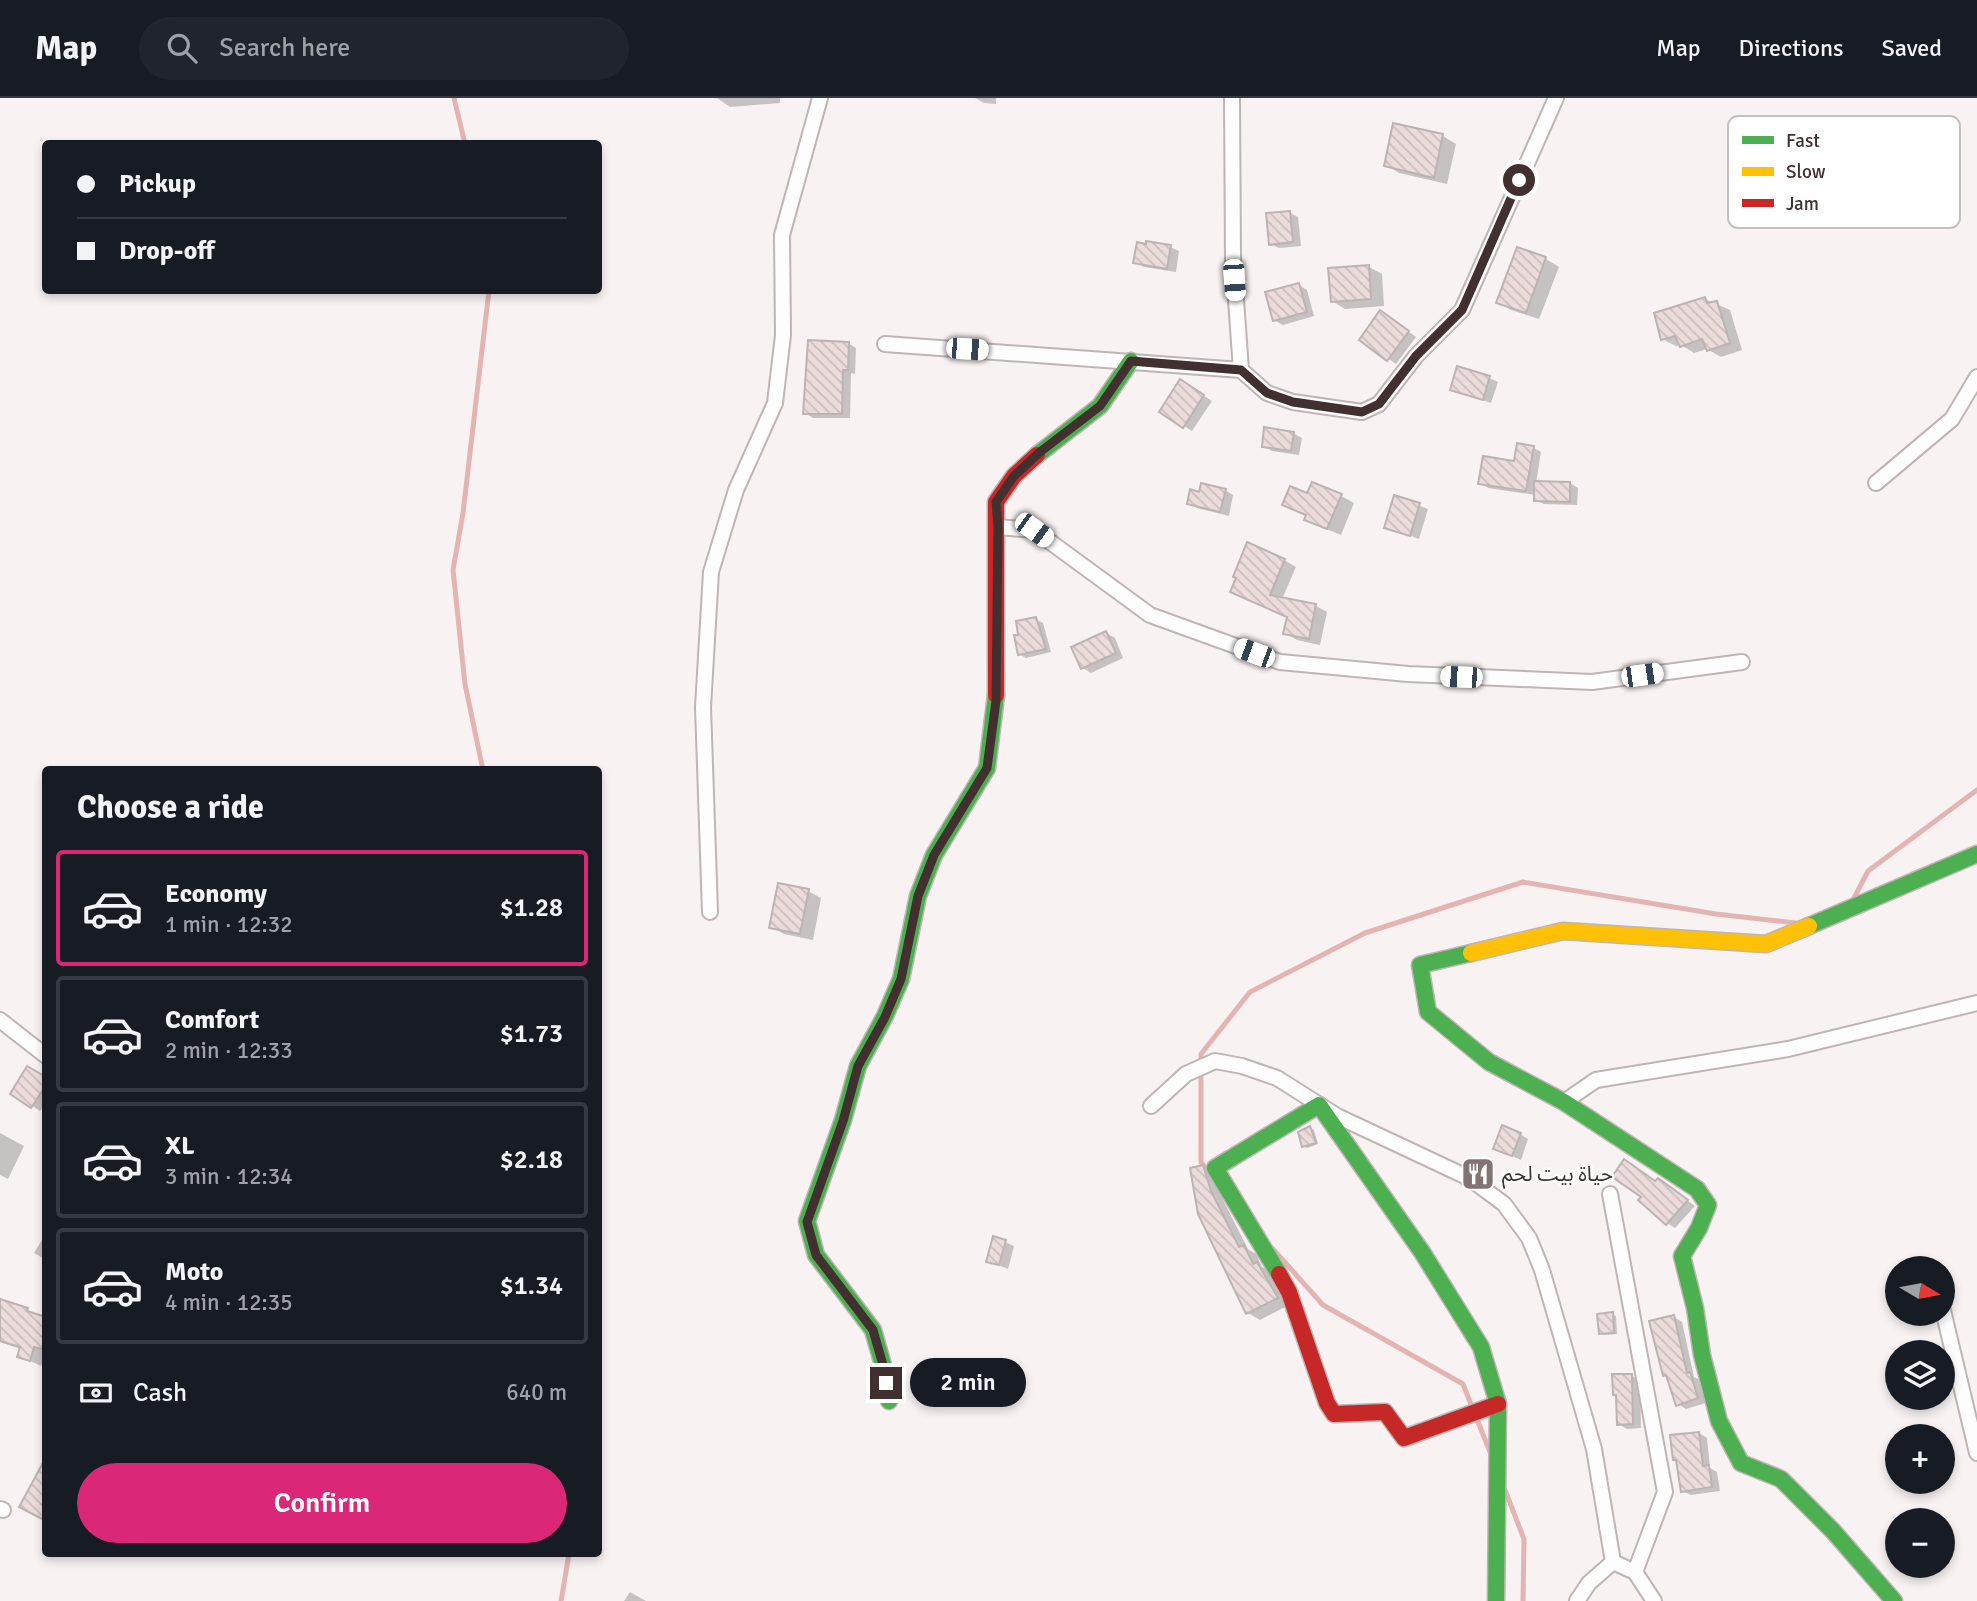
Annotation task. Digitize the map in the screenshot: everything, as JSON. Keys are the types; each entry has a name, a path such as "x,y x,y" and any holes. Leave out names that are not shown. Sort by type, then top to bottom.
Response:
{"street":[{"path":"710,912 703,707 711,572 736,490 775,403 783,335 782,236 820,98"},
{"path":"1232,98 1233,258 1241,370"},
{"path":"885,344 1241,370 1267,393 1293,402 1362,412 1379,404 1416,356 1462,310 1556,98"},
{"path":"889,1401 873,1330 816,1255 807,1222 843,1121 858,1066 885,1017 901,979 918,896 934,855 987,768 996,701 996,502 1014,476 1040,452 1100,406 1131,361"},
{"path":"1876,484 1952,419 1977,377"},
{"path":"998,527 1034,530 1150,615 1280,662 1408,674 1592,682 1742,662"},
{"path":"1894,1601 1833,1531 1781,1479 1741,1463 1719,1421 1702,1355 1695,1308 1682,1256 1699,1228 1708,1205 1697,1189 1564,1102 1489,1062 1428,1012 1420,965 1563,931 1766,944 1977,854"},
{"path":"1564,1102 1596,1080 1787,1049 1977,1003"},
{"path":"0,1020 42,1053"},
{"path":"1151,1106 1186,1074 1215,1061 1242,1066 1276,1078 1337,1116 1469,1178 1504,1204 1529,1238 1542,1269 1594,1449 1613,1562"},
{"path":"1319,1105 1422,1252 1481,1347 1499,1404 1496,1601"},
{"path":"1319,1105 1215,1168 1289,1292 1327,1403 1334,1414 1385,1412 1404,1438 1499,1404"},
{"path":"1610,1194 1665,1492 1635,1572"},
{"path":"1947,1326 1977,1453"},
{"path":"1613,1562 1635,1572 1654,1601"},
{"path":"1577,1601 1589,1583 1613,1562"}],"building":[{"path":"1393,123 1443,134 1434,178 1384,166"},
{"path":"1290,211 1293,242 1269,245 1266,213"},
{"path":"1146,241 1171,245 1167,269 1133,263 1137,242 1146,244"},
{"path":"1517,247 1546,257 1526,313 1496,303"},
{"path":"1369,265 1371,299 1331,302 1328,268"},
{"path":"1299,283 1307,312 1273,321 1265,292"},
{"path":"1705,297 1707,303 1717,301 1730,343 1707,351 1702,339 1680,347 1675,336 1661,340 1654,313"},
{"path":"1380,310 1409,331 1387,361 1359,340"},
{"path":"808,340 849,342 848,370 843,370 842,414 803,414"},
{"path":"1457,366 1490,376 1483,400 1450,390"},
{"path":"1180,379 1204,395 1183,428 1159,412"},
{"path":"1264,427 1294,432 1291,451 1262,447"},
{"path":"1517,443 1534,446 1526,491 1478,484 1483,456 1514,461"},
{"path":"1534,481 1570,482 1570,502 1534,501"},
{"path":"1312,482 1342,494 1327,529 1304,520 1306,515 1282,505 1290,486 1307,493"},
{"path":"1201,483 1226,489 1220,512 1187,504 1190,489 1199,492"},
{"path":"1394,495 1420,503 1410,536 1384,528"},
{"path":"1247,542 1285,559 1270,595 1316,604 1309,639 1283,634 1287,617 1230,592"},
{"path":"1036,617 1046,649 1018,655 1014,635 1018,635 1016,621"},
{"path":"1106,631 1116,653 1081,669 1071,647"},
{"path":"778,883 809,889 800,934 769,928"},
{"path":"27,1066 42,1075 42,1091 31,1108 10,1094"},
{"path":"1502,1125 1521,1133 1512,1156 1493,1149"},
{"path":"1310,1126 1316,1143 1302,1147 1298,1132"},
{"path":"1624,1159 1655,1181 1658,1178 1688,1200 1666,1225 1638,1200 1641,1197 1612,1177"},
{"path":"1203,1165 1211,1191 1239,1247 1244,1245 1253,1264 1257,1262 1278,1298 1246,1314 1198,1214 1190,1168"},
{"path":"993,1236 1006,1240 999,1265 986,1262"},
{"path":"0,1299 42,1316 42,1349 34,1347 30,1361 17,1357 20,1347 0,1341"},
{"path":"1613,1312 1614,1333 1599,1334 1597,1314"},
{"path":"1674,1315 1687,1373 1690,1372 1698,1398 1676,1406 1666,1375 1663,1376 1649,1321"},
{"path":"1612,1374 1632,1374 1633,1424 1617,1425"},
{"path":"1699,1432 1703,1466 1709,1465 1712,1487 1681,1492 1670,1435"},
{"path":"42,1464 42,1519 19,1507"}],"waterway":[{"path":"454,98 464,140"},
{"path":"482,766 465,684 453,570 463,513 489,294"},
{"path":"1853,900 1868,871 1977,790"},
{"path":"1208,1172 1201,1162 1201,1054 1250,992 1365,933 1523,882 1716,914 1796,923"},
{"path":"1273,1249 1323,1305 1463,1384 1490,1452"},
{"path":"1505,1490 1524,1539 1523,1601"},
{"path":"561,1601 568,1557"}],"traffic: fast":[{"path":"1037,455 1100,406 1131,361"},
{"path":"889,1401 873,1330 816,1255 807,1221 843,1120 858,1066 901,979 918,896 934,855 987,768 996,695"},
{"path":"1809,926 1977,854"},
{"path":"1471,953 1420,965 1428,1012 1489,1062 1564,1102 1697,1189 1708,1205 1699,1228 1682,1256 1695,1308 1702,1355 1719,1421 1741,1463 1781,1479 1833,1531 1894,1601"},
{"path":"1279,1274 1215,1168 1319,1105 1422,1252 1481,1347 1498,1404 1496,1601"}],"traffic: slow":[{"path":"1471,953 1563,931 1766,944 1809,926"}],"traffic: jam":[{"path":"996,695 996,502 1014,476 1037,455"},
{"path":"1279,1274 1289,1292 1327,1403 1334,1414 1385,1412 1404,1438 1498,1404"}],"place":[{"name":"حياة بيت لحم","path":"1478,1174"}],"route":[{"path":"886,1383 873,1330 816,1255 807,1222 843,1121 858,1066 885,1017 901,979 918,896 934,855 987,768 996,701 996,502 1014,476 1040,452 1100,406 1131,361 1241,370 1267,393 1293,402 1362,412 1379,404 1416,356 1462,310 1519,180"}]}
